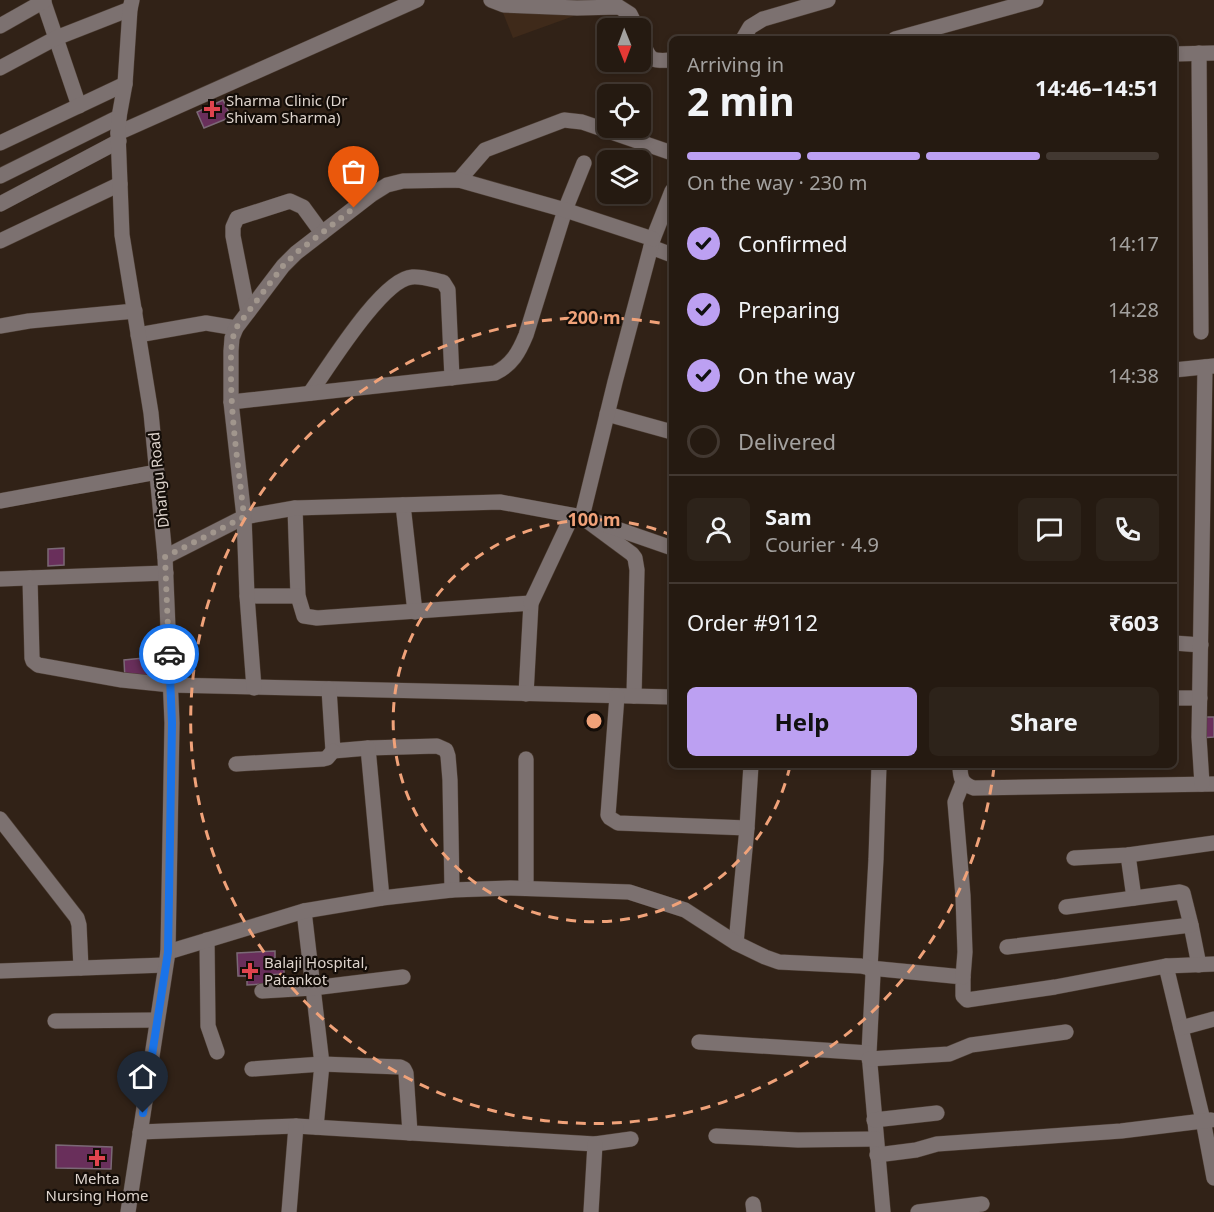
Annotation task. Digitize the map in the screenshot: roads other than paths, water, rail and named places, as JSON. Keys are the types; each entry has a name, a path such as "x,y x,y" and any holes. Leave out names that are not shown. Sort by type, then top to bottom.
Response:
{"street":[{"path":"0,204 118,137 417,0"},
{"path":"491,0 504,5 619,7 632,18"},
{"path":"745,36 750,27 763,19 828,0"},
{"path":"906,36 1036,0"},
{"path":"0,26 43,1 79,106"},
{"path":"0,68 56,38 131,4"},
{"name":"Dhangu Road","path":"128,1212 166,959 172,723 166,565 151,413 122,235 118,137 125,84 131,4"},
{"path":"1177,54 1207,53 1201,332"},
{"path":"651,57 657,61 669,60"},
{"path":"0,142 125,84"},
{"path":"0,176 119,117"},
{"path":"459,180 485,150 564,120 582,122 669,152"},
{"path":"231,402 495,373 505,368 519,351 526,335 565,210 584,163"},
{"path":"254,688 244,517 231,402 231,351 236,328 283,266 296,253 371,195 387,185 403,181 459,180 565,210 652,243 669,253"},
{"path":"0,242 120,184"},
{"path":"526,694 531,603 577,517 652,243 669,199"},
{"path":"248,312 233,236 233,226 237,218 290,201 303,207 322,233"},
{"path":"310,393 371,307 387,290 410,277 443,282 448,290 452,378"},
{"path":"0,326 135,311"},
{"path":"138,335 206,323 236,328"},
{"path":"963,782 974,788 1208,784 1199,737 1201,645 1208,549 1210,367 1177,370"},
{"path":"607,414 669,431"},
{"path":"0,501 157,472"},
{"path":"0,579 166,565 244,517 295,507 500,502 577,517 669,547"},
{"path":"403,504 415,612"},
{"path":"295,507 298,596 303,613 308,617 531,603"},
{"path":"577,517 635,558 637,570 634,696"},
{"path":"30,578 32,658 36,663 122,680 171,686 669,697"},
{"path":"248,596 298,596"},
{"path":"1177,644 1201,645"},
{"path":"236,764 327,758 333,751 329,689"},
{"path":"617,696 608,815 610,818 618,823 747,828"},
{"path":"1177,698 1200,698"},
{"path":"333,751 437,746 446,750 450,780 452,890"},
{"path":"368,748 382,898"},
{"path":"526,759 526,888"},
{"path":"736,943 751,768"},
{"path":"879,768 870,968 873,974 869,1056 882,1212"},
{"path":"961,768 963,782 955,802 963,896 965,952 963,996 967,1000 1055,987 1166,966 1206,964 1191,925 1183,893 1066,907"},
{"path":"0,819 77,918 81,968"},
{"path":"1074,858 1128,855 1214,843"},
{"path":"1128,855 1134,898"},
{"path":"0,971 81,968 166,959 207,940 304,911 382,898 452,890 526,888 629,892 685,910 736,943 779,962 861,966 963,977"},
{"path":"304,911 322,1064 316,1127"},
{"path":"1007,947 1191,925"},
{"path":"207,940 207,1026 217,1052"},
{"path":"1166,966 1181,1028 1209,1120 1214,1178"},
{"path":"262,991 404,978"},
{"path":"1181,1028 1214,1019"},
{"path":"55,1021 157,1020"},
{"path":"699,1042 869,1056 949,1054 971,1045 1066,1032"},
{"path":"252,1069 322,1064 400,1067 406,1073 410,1133"},
{"path":"874,1120 937,1113"},
{"path":"716,1136 916,1150 937,1144 1121,1131 1209,1120"},
{"path":"289,1212 296,1126"},
{"path":"140,1132 296,1126 595,1144 631,1139"},
{"path":"591,1212 595,1144"},
{"path":"918,1212 982,1204"}],"place":[{"name":"Sharma Clinic (Dr Shivam Sharma)","path":"212,109"},
{"name":"Balaji Hospital, Patankot","path":"250,971"},
{"name":"Mehta Nursing Home","path":"97,1158"}]}
